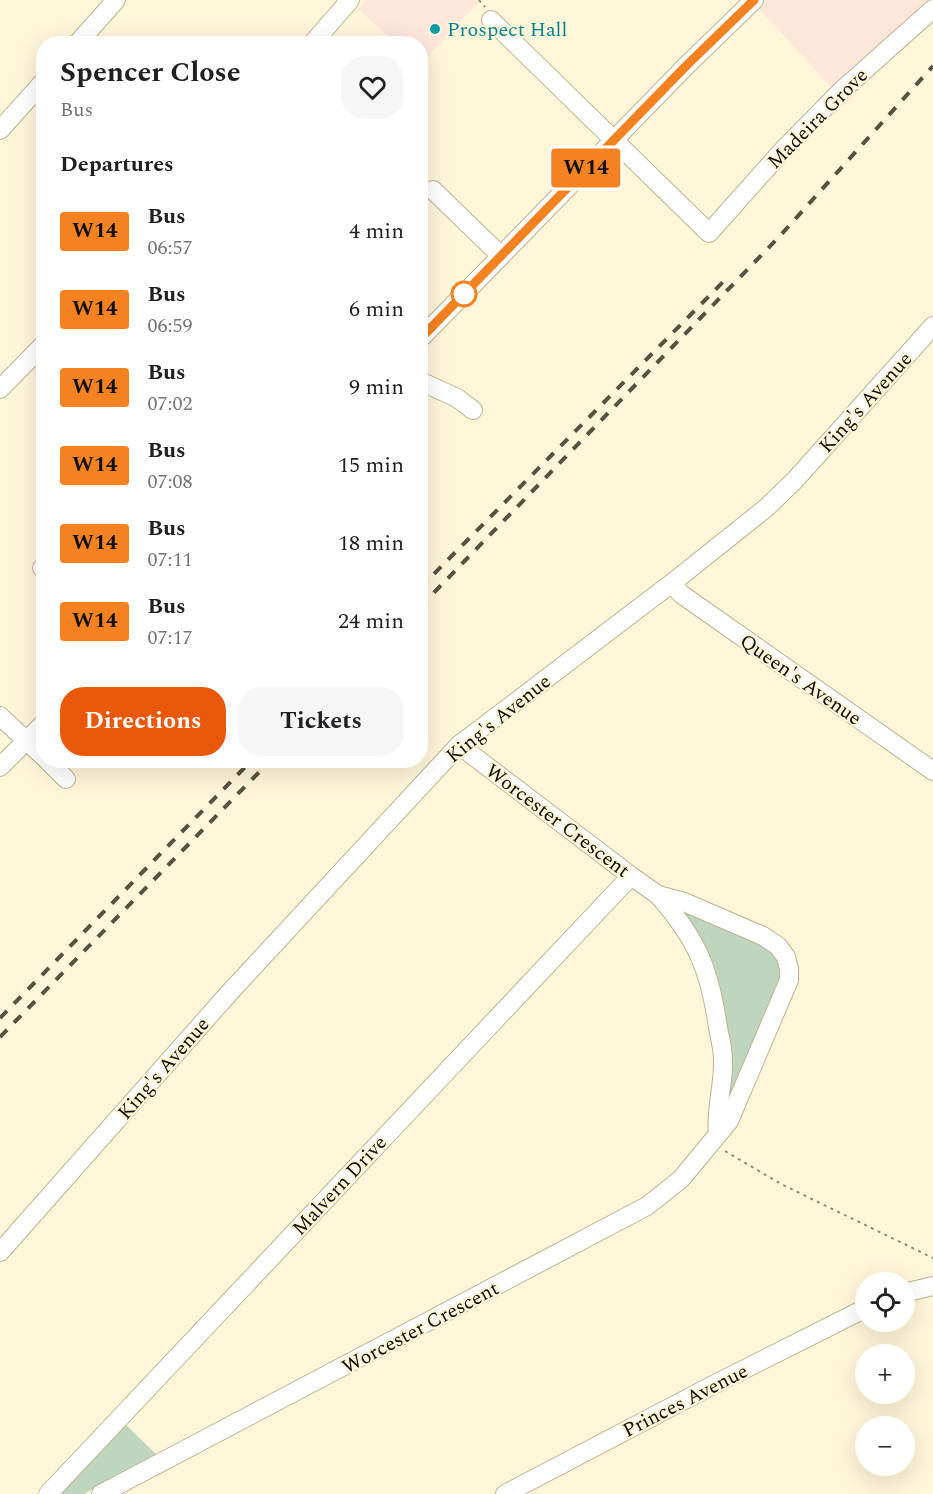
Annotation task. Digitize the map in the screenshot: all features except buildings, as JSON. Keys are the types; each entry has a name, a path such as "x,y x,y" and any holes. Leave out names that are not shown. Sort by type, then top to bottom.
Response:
{"street":[{"path":"84,36 116,0"},
{"path":"319,36 350,0"},
{"path":"428,331 612,140 754,0"},
{"name":"Madeira Grove","path":"491,20 612,140 704,239 782,151 840,92 933,9"},
{"path":"0,130 36,90"},
{"path":"433,190 501,256"},
{"name":"King's Avenue","path":"0,1252 230,992 459,745 672,583 766,508 795,480 933,326"},
{"path":"0,389 36,353"},
{"path":"428,385 457,398 473,410"},
{"name":"Queen's Avenue","path":"672,583 681,594 933,771"},
{"path":"0,716 36,750"},
{"path":"0,767 36,731"},
{"name":"Worcester Crescent","path":"459,745 658,895 676,915 690,936 709,976 723,1061 715,1139"},
{"path":"54,768 66,779"},
{"name":"Malvern Drive","path":"48,1494 631,876"},
{"name":"Worcester Crescent","path":"101,1494 647,1206 681,1179 729,1121 789,980 789,969 786,957 778,946 763,936 684,902 658,895"},
{"path":"915,1290 933,1286"},
{"name":"Princes Avenue","path":"505,1494 855,1314"}],"path":[{"path":"715,1139 781,1184 933,1258"}],"shaded area":[{"path":"366,0 480,0 428,56 428,36 387,36 358,9"},
{"path":"748,0 933,0 933,17 846,103 762,12"}],"green space":[{"path":"676,903 776,952 781,964 781,984 726,1119 727,1046"},
{"path":"124,1423 156,1454 84,1494 57,1494"}],"railway":[{"path":"428,599 779,237 933,66"},
{"path":"428,580 726,279"},
{"path":"0,1018 244,768"},
{"path":"0,1037 263,768"}],"bus line":[{"name":"W14","path":"428,331 612,140 754,0"}],"place":[{"name":"Prospect Hall","path":"435,29"}]}
